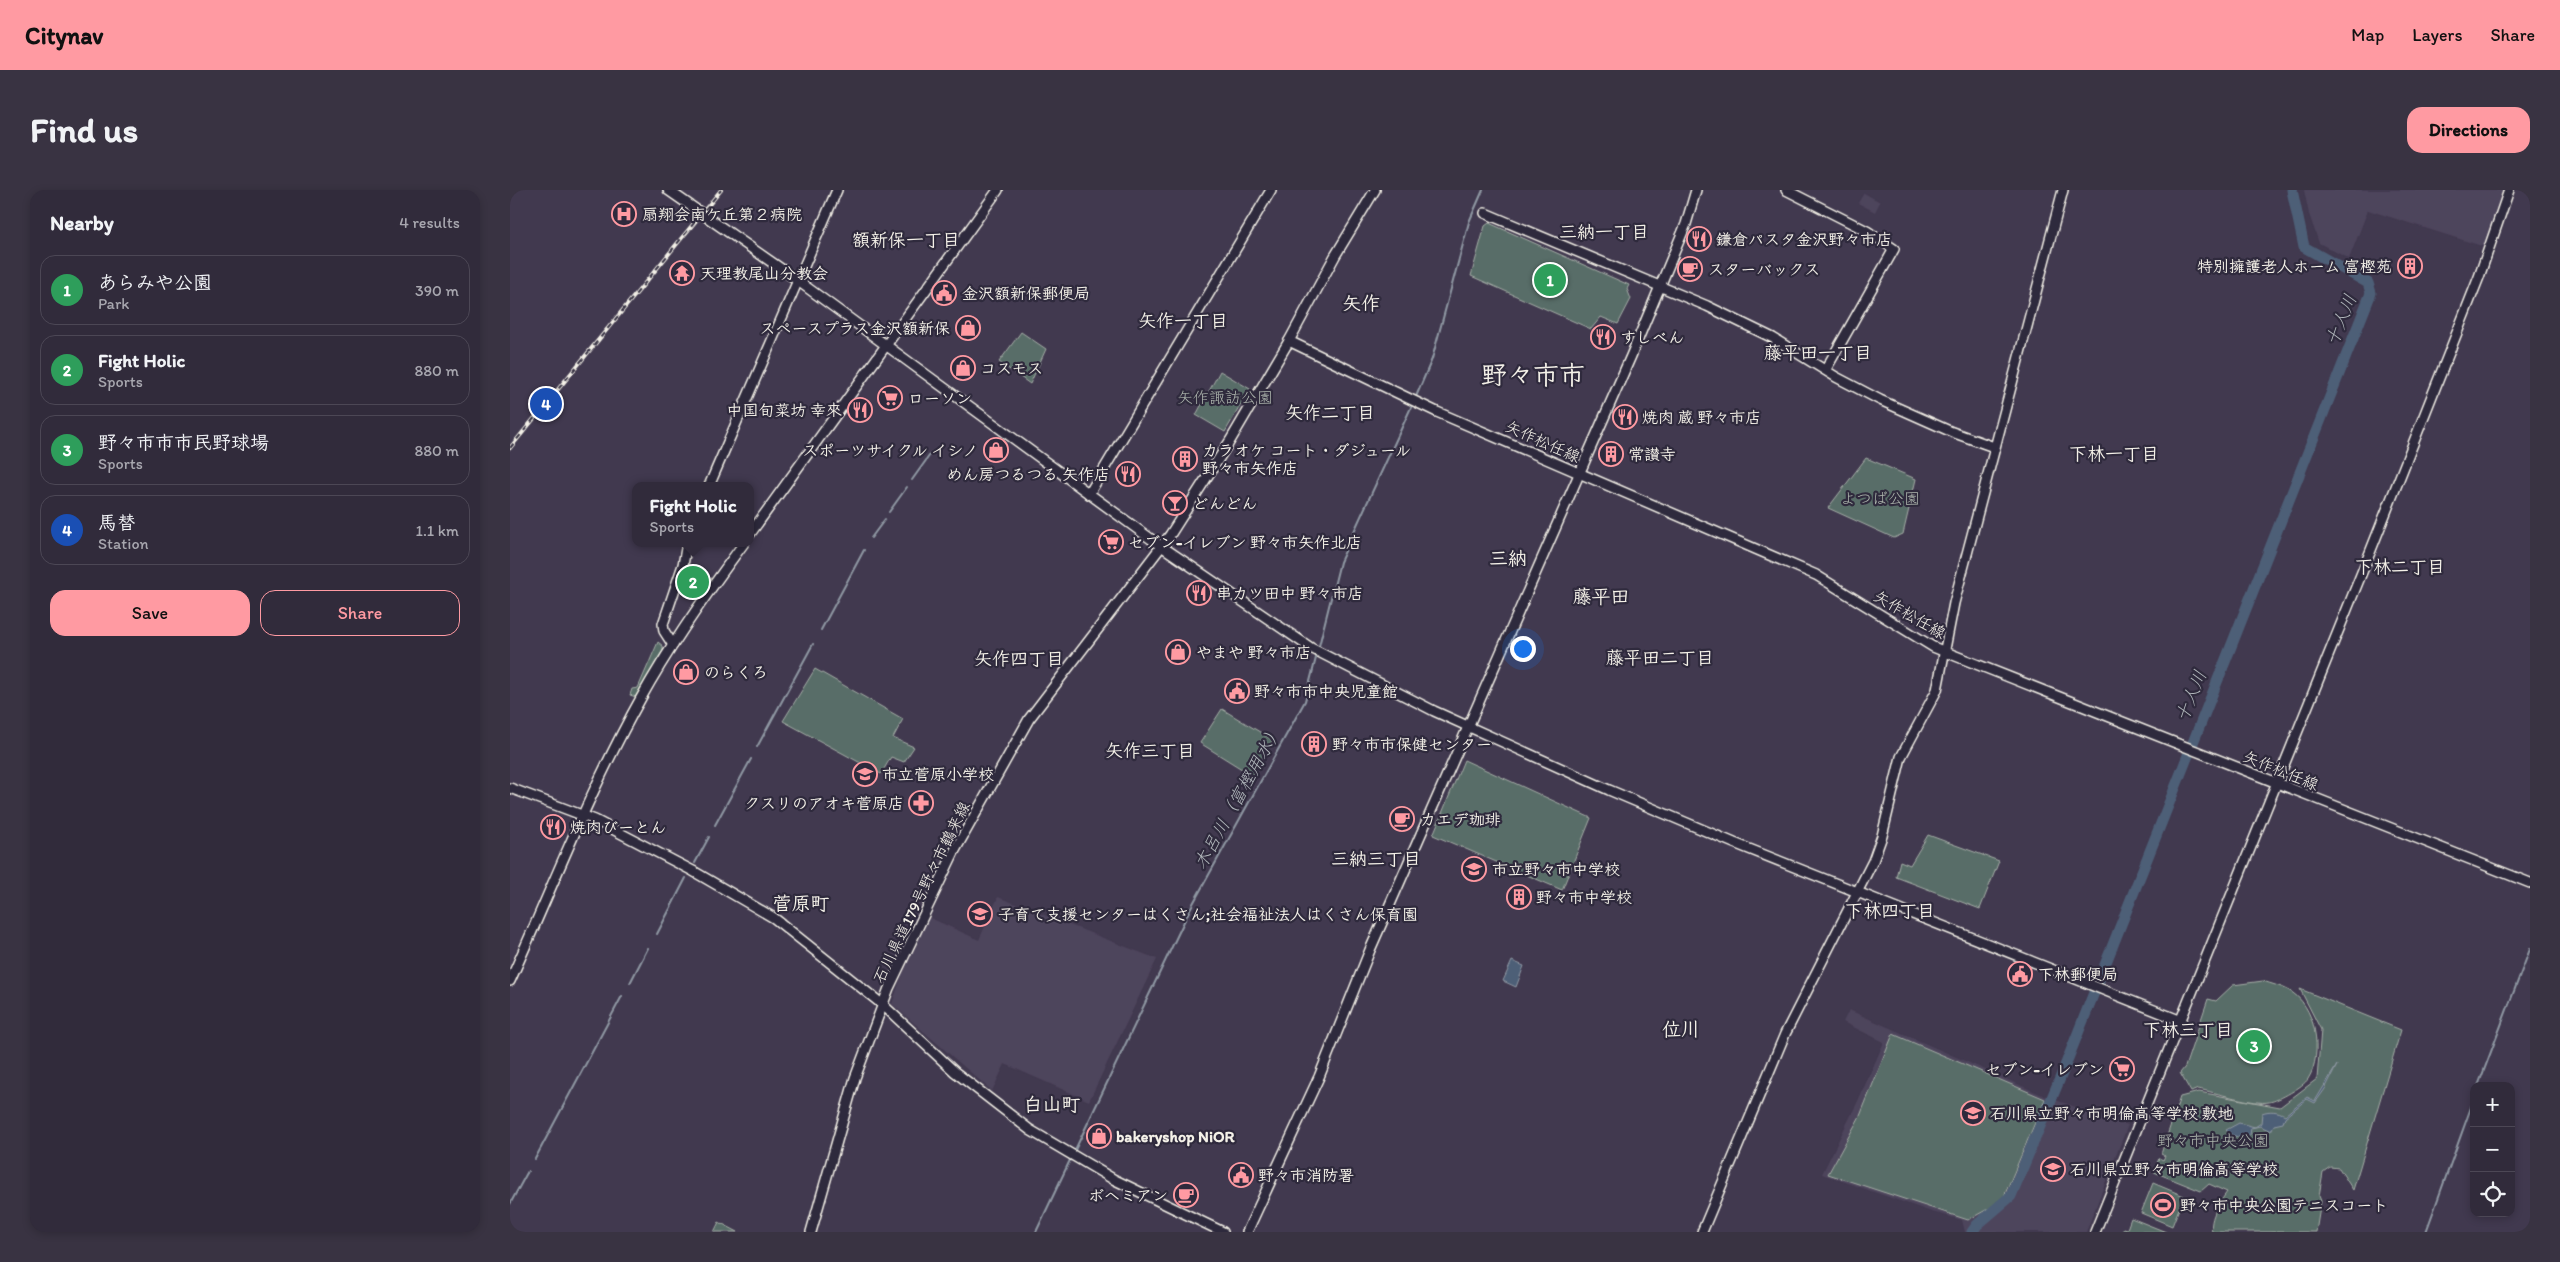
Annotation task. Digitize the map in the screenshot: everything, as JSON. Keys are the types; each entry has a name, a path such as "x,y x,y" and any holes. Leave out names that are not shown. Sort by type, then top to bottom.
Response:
{"street":[{"path":"668,190 798,281 1162,546 1319,652 1434,710 1609,790 1858,892 2180,1020"},
{"path":"711,482 837,190"},
{"path":"754,528 998,190"},
{"path":"1089,494 1271,190"},
{"name":"石川県道179号野々市鶴来線","path":"811,1232 845,1106 883,1005 911,939 944,871 1029,718 1162,546 1230,441 1289,341 1334,256 1375,190"},
{"path":"1247,1232 1320,1077 1370,950 1631,356 1658,286 1686,224 1696,190"},
{"path":"1786,190 1867,231 1894,249 1826,368"},
{"path":"1702,1232 1785,1034 1873,861 1882,836 1901,757 1937,690 1954,603 2063,190"},
{"path":"2095,1232 2479,277 2509,190"},
{"path":"1485,213 1707,306 1773,338 1826,368 1836,377 1880,400 1952,432 1994,447"},
{"name":"矢作松任線","path":"1289,341 1414,401 1816,575 1933,647 2275,784 2530,883"},
{"path":"673,645 664,631 663,624 683,566 686,547"},
{"path":"510,981 583,815 640,699 673,645 741,547"},
{"path":"510,788 583,815 693,871 774,918 883,1005 955,1072 992,1102 1074,1158 1223,1232"}],"shaded area":[{"path":"2304,190 2504,190 2485,247 2368,210 2349,259 2319,243 2309,214"},
{"path":"1864,193 1880,202 1875,212 1858,203"},
{"name":"スペースプラス金沢額新保","path":"968,318 978,325 968,340 960,334 959,330"},
{"path":"998,897 1157,959 1089,1101 1005,1064 992,1091 892,1004 909,955 928,917 979,940"},
{"name":"石川県立野々市明倫高等学校 敷地","path":"1849,1010 2047,1097 2128,1125 2086,1232 1965,1232 1962,1220 1932,1212 1822,1174 1858,1101 1884,1042 1843,1022"}],"green space":[{"path":"1489,223 1629,285 1627,289 1631,299 1618,324 1601,317 1591,329 1471,276 1485,226"},
{"path":"1021,332 1046,349 1030,384 999,362"},
{"name":"矢作諏訪公園","path":"1220,371 1250,389 1225,432 1196,415"},
{"name":"よつば公園","path":"1866,458 1916,479 1903,534 1894,538 1828,508"},
{"path":"658,642 663,646 663,650 636,697 630,695 632,689 638,688"},
{"path":"815,669 903,719 893,738 914,747 904,762 891,757 881,774 783,721"},
{"path":"1222,709 1273,740 1253,776 1200,743"},
{"path":"1464,760 1591,818 1562,890 1433,835"},
{"path":"1928,835 1999,861 1980,909 1896,877 1900,861 1910,865"},
{"path":"2263,981 2285,989 2298,997 2311,1018 2316,1044 2316,1057 2308,1079 2290,1093 2269,1102 2245,1100 2198,1089 2191,1092 2180,1073 2185,1067 2208,999 2216,1001 2233,985"},
{"name":"野々市中央公園","path":"2300,989 2401,1030 2353,1190 2339,1168 2330,1167 2323,1172 2316,1232 2212,1232 2212,1221 2218,1205 2227,1192 2209,1184 2201,1191 2154,1172 2159,1158 2163,1160 2165,1156 2161,1154 2180,1097 2199,1092 2280,1107 2317,1079 2321,1030"},
{"name":"石川県立野々市明倫高等学校 敷地","path":"1893,1034 2045,1099 2002,1201 1968,1220 1828,1174 1860,1116"},
{"name":"野々市中央公園テニスコート","path":"2153,1183 2184,1196 2172,1226 2141,1213"},
{"path":"2131,1218 2166,1232 2122,1232 2124,1228 2127,1229"},
{"path":"719,1222 738,1232 714,1232"}],"water":[{"path":"1512,961 1524,966 1516,987 1503,981"},
{"path":"2337,1065 2325,1089 2315,1103 2307,1099 2285,1117 2283,1123 2274,1125 2271,1131 2260,1126 2251,1128 2250,1135 2242,1138 2231,1135 2226,1130 2239,1123 2255,1127 2261,1123 2262,1113 2265,1112 2274,1111 2285,1115 2307,1097 2315,1101"}],"waterway":[{"name":"木呂川（富樫用水）","path":"1415,399 1432,359 1469,222 1483,190"},
{"name":"十人川","path":"1972,1232 1977,1225 2011,1196 2061,1076 2371,293 2368,283 2304,247 2292,190"},
{"name":"木呂川（富樫用水）","path":"1318,650 1340,562 1413,403"},
{"path":"912,480 932,452"},
{"path":"889,512 907,487"},
{"path":"871,538 885,519"},
{"path":"821,630 864,550"},
{"path":"757,747 813,644"},
{"name":"木呂川（富樫用水）","path":"1074,1152 1190,909 1305,701 1317,654"},
{"path":"715,825 751,759"},
{"path":"695,863 709,837"},
{"path":"657,934 686,878"},
{"path":"630,983 648,948"},
{"path":"2480,1082 2530,949"},
{"path":"535,1159 622,996"},
{"path":"2426,1232 2470,1110"},
{"name":"木呂川（富樫用水）","path":"1036,1232 1071,1158"},
{"path":"510,1204 528,1171"}],"railway":[{"path":"510,448 721,190"}],"place":[{"name":"扇翔会南ケ丘第２病院","path":"624,214"},
{"name":"鎌倉パスタ金沢野々市店","path":"1699,239"},
{"name":"特別擁護老人ホーム 富樫苑","path":"2410,266"},
{"name":"スターバックス","path":"1690,269"},
{"name":"天理教尾山分教会","path":"682,273"},
{"name":"あらみや公園","path":"1550,280"},
{"name":"金沢額新保郵便局","path":"944,293"},
{"name":"スペースプラス金沢額新保","path":"968,328"},
{"name":"すしべん","path":"1603,337"},
{"name":"コスモス","path":"963,368"},
{"name":"ローソン","path":"890,398"},
{"name":"馬替","path":"546,404"},
{"name":"中国旬菜坊 幸來","path":"860,410"},
{"name":"焼肉 蔵 野々市店","path":"1625,417"},
{"name":"スポーツサイクル イシノ","path":"996,450"},
{"name":"常讃寺","path":"1611,454"},
{"name":"カラオケ コート・ダジュール 野々市矢作店","path":"1185,459"},
{"name":"めん房つるつる 矢作店","path":"1128,474"},
{"name":"どんどん","path":"1175,503"},
{"name":"セブン-イレブン 野々市矢作北店","path":"1111,542"},
{"name":"Fight Holic","path":"693,582"},
{"name":"串カツ田中 野々市店","path":"1199,593"},
{"name":"やまや 野々市店","path":"1178,652"},
{"name":"のらくろ","path":"686,672"},
{"name":"野々市市中央児童館","path":"1237,691"},
{"name":"野々市市保健センター","path":"1314,744"},
{"name":"市立菅原小学校","path":"865,774"},
{"name":"クスリのアオキ菅原店","path":"921,803"},
{"name":"カエデ珈琲","path":"1402,819"},
{"name":"焼肉びーとん","path":"553,827"},
{"name":"市立野々市中学校","path":"1474,869"},
{"name":"野々市中学校","path":"1519,897"},
{"name":"子育て支援センターはくさん;社会福祉法人はくさん保育園","path":"980,914"},
{"name":"下林郵便局","path":"2020,974"},
{"name":"野々市市市民野球場","path":"2254,1046"},
{"name":"セブン-イレブン","path":"2122,1069"},
{"name":"石川県立野々市明倫高等学校 敷地","path":"1973,1113"},
{"name":"bakeryshop NiOR","path":"1099,1136"},
{"name":"石川県立野々市明倫高等学校","path":"2053,1169"},
{"name":"野々市消防署","path":"1241,1175"},
{"name":"ボヘミアン","path":"1186,1195"},
{"name":"野々市中央公園テニスコート","path":"2163,1205"}],"district":[{"name":"三納一丁目","path":"1604,232"},
{"name":"額新保一丁目","path":"906,240"},
{"name":"矢作","path":"1361,303"},
{"name":"矢作一丁目","path":"1183,321"},
{"name":"藤平田一丁目","path":"1818,353"},
{"name":"野々市市","path":"1533,375"},
{"name":"矢作二丁目","path":"1330,413"},
{"name":"下林一丁目","path":"2114,454"},
{"name":"三納","path":"1508,558"},
{"name":"下林二丁目","path":"2400,567"},
{"name":"藤平田","path":"1601,596"},
{"name":"藤平田二丁目","path":"1660,658"},
{"name":"矢作四丁目","path":"1019,659"},
{"name":"矢作三丁目","path":"1150,751"},
{"name":"三納三丁目","path":"1376,859"},
{"name":"菅原町","path":"801,903"},
{"name":"下林四丁目","path":"1890,911"},
{"name":"位川","path":"1681,1029"},
{"name":"下林三丁目","path":"2188,1030"},
{"name":"白山町","path":"1052,1104"}]}
